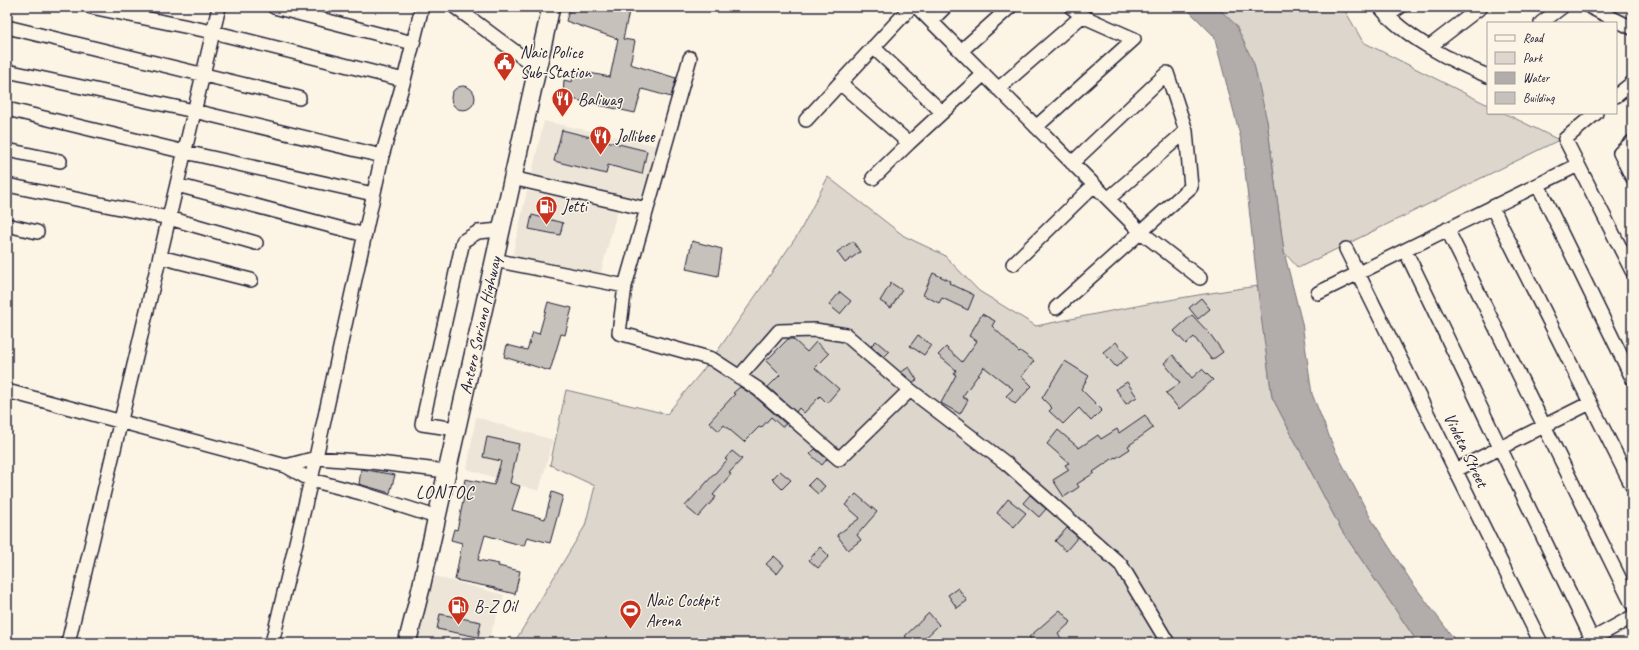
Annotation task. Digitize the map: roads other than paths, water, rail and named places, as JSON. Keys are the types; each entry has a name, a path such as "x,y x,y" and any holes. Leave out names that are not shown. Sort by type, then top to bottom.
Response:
{"main road":[{"name":"Antero Soriano Highway","path":"407,643 421,588 551,7"}],"street":[{"path":"91,7 213,32 404,80"},
{"path":"68,643 219,7"},
{"path":"274,7 413,43"},
{"path":"455,7 537,68"},
{"path":"806,120 911,7"},
{"path":"917,7 1141,232 1200,278"},
{"path":"931,21 945,7"},
{"path":"961,51 1010,7"},
{"path":"1036,127 1134,39 1082,16 1071,7"},
{"path":"1384,12 1400,7"},
{"path":"1429,47 1481,7"},
{"path":"1542,22 1562,7"},
{"path":"1590,7 1632,28"},
{"path":"272,643 312,480 373,194 382,156 404,80 420,8"},
{"path":"1384,12 1429,47 1485,71"},
{"path":"998,89 1082,16"},
{"path":"7,27 299,98"},
{"path":"874,47 942,112"},
{"path":"690,58 625,286 619,333 712,359 758,389 839,459 910,390"},
{"path":"7,71 194,111 382,156"},
{"path":"1056,308 1191,187 1186,131 1167,73 1072,163"},
{"path":"872,178 984,74"},
{"path":"840,83 909,143"},
{"path":"7,109 185,152 373,194"},
{"path":"1595,114 1565,139 1632,271"},
{"path":"1108,199 1186,131"},
{"path":"1632,142 1620,153 1632,177"},
{"path":"7,150 60,161"},
{"path":"1318,293 1578,165"},
{"path":"512,178 647,209"},
{"path":"1013,264 1094,184"},
{"path":"7,185 169,218 256,243"},
{"path":"177,185 365,234"},
{"path":"1538,185 1632,378"},
{"path":"1492,207 1632,486"},
{"path":"7,225 38,232"},
{"path":"1447,229 1632,604"},
{"path":"456,429 422,424 463,241 478,232 500,230"},
{"name":"Violeta Street","path":"1346,249 1541,643"},
{"path":"1405,250 1500,448 1589,641 1632,617"},
{"path":"160,257 251,280"},
{"path":"494,260 625,286"},
{"path":"739,377 779,331 815,330 846,335 910,390 1007,464 1121,565 1168,643"},
{"path":"7,391 120,420 286,466 312,480 361,493 436,517"},
{"path":"1456,470 1590,403"},
{"path":"286,466 316,458 370,462 446,471"}],"water":[{"path":"1185,7 1217,7 1236,25 1254,64 1267,121 1284,252 1302,323 1312,394 1334,448 1370,517 1411,581 1457,643 1418,643 1342,531 1272,397 1260,309 1242,143 1214,36"}],"place":[{"name":"Naic Police Sub-Station","path":"505,82"},
{"name":"Baliwag","path":"562,118"},
{"name":"Jollibee","path":"601,156"},
{"name":"Jetti","path":"546,226"},
{"name":"B-Z Oil","path":"459,626"},
{"name":"Naic Cockpit Arena","path":"631,630"}],"district":[{"name":"LONTOC","path":"445,492"}]}
